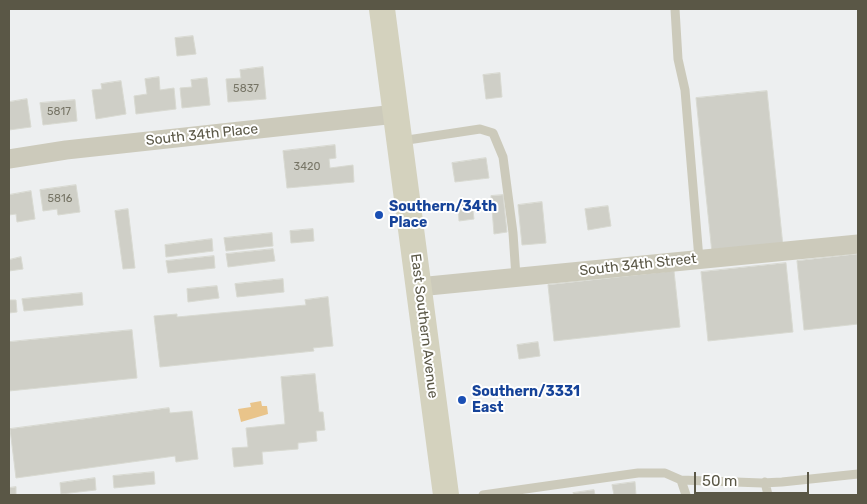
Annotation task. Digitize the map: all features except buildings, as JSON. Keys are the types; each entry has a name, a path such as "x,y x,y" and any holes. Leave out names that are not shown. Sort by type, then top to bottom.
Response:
{"main road":[{"name":"East Southern Avenue","path":"382,9 446,495"}],"street":[{"name":"South 34th Place","path":"9,159 76,149 396,114"},
{"name":"South 34th Street","path":"418,287 858,244"}],"lane":[{"path":"675,9 678,59 685,90 699,259"},
{"path":"400,141 480,129 493,133 503,157 513,233 516,277"},
{"path":"483,495 638,473 666,473 681,480 765,482 858,474"},
{"path":"681,480 686,495"},
{"path":"765,482 768,495"}],"shaded area":[{"path":"261,401 262,406 267,406 268,414 241,422 238,409 251,407 250,403"}],"place":[{"name":"Southern/34th Place","path":"379,215"},
{"name":"Southern/3331 East","path":"462,400"}]}
